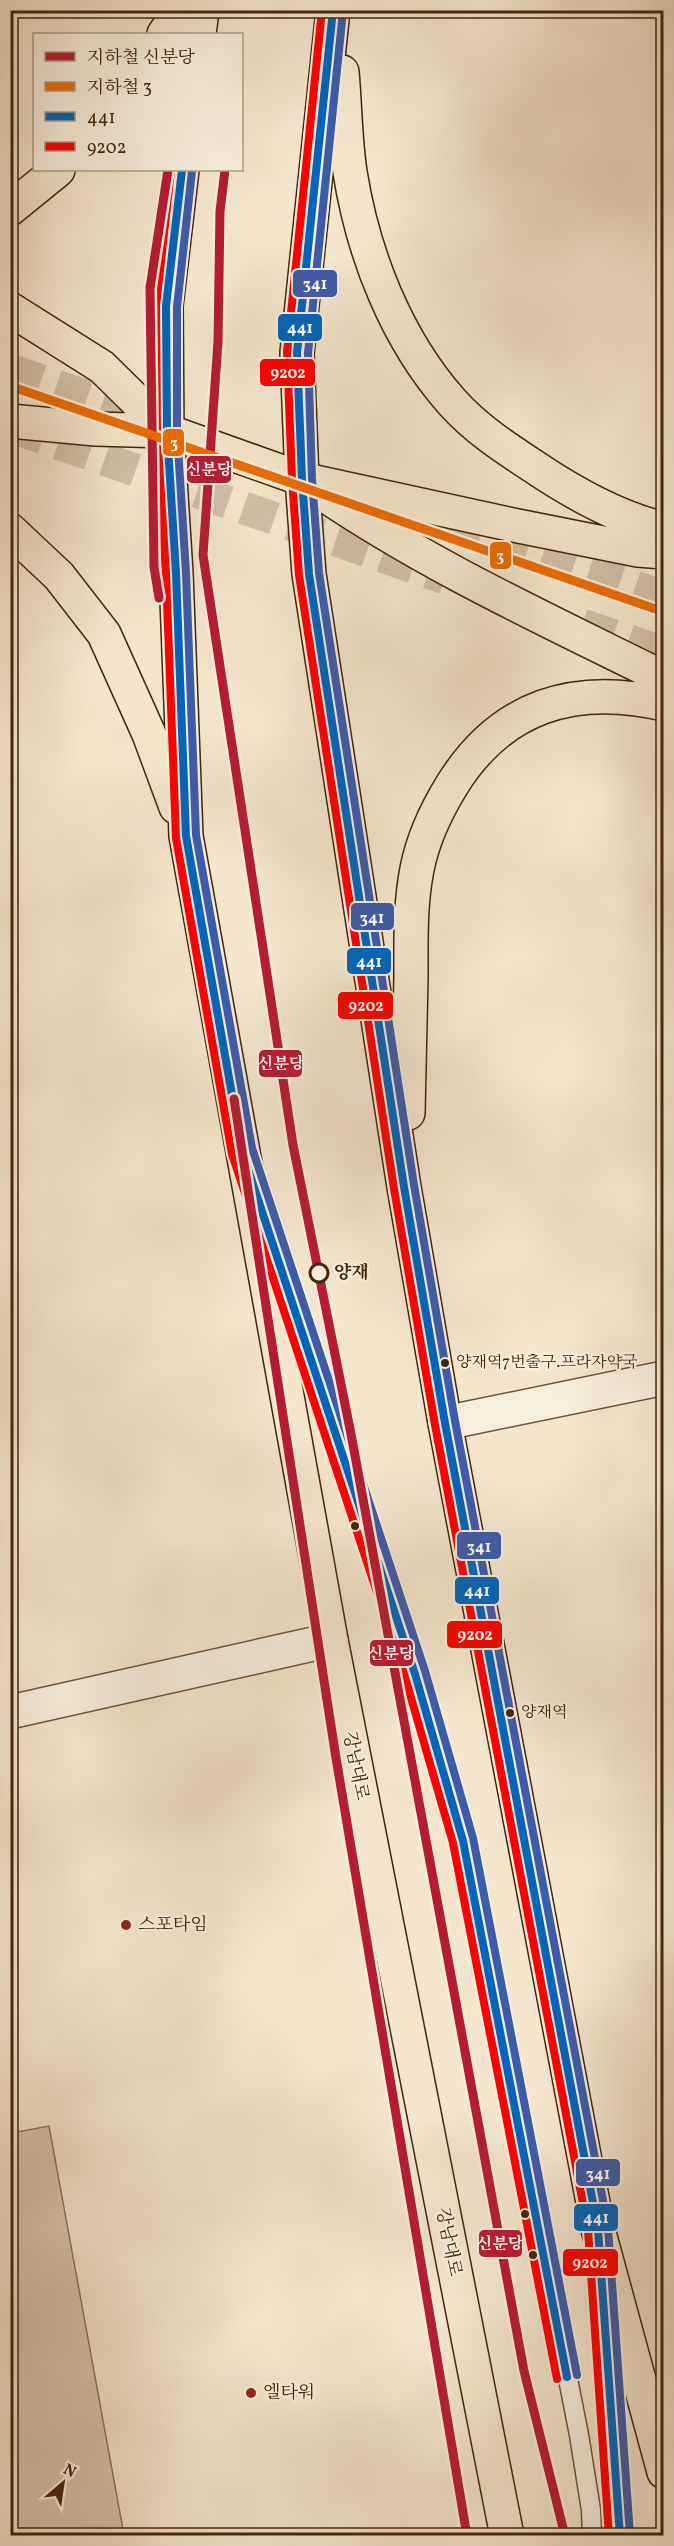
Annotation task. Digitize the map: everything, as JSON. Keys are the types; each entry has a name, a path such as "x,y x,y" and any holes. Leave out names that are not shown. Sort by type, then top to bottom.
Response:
{"main road":[{"path":"166,33 181,10"},
{"path":"199,33 202,10"},
{"path":"335,10 297,353 302,479 309,574 322,671 404,1187 445,1423 598,2229 663,2472"},
{"path":"335,10 350,172 366,243 377,277 394,315 419,359 452,402 480,429 511,452 550,478 596,503 638,523 663,529"},
{"path":"10,210 57,171"},
{"name":"강남대로","path":"182,171 166,306 167,431 176,573 186,836 330,1640 507,2535"},
{"path":"10,309 102,366 167,431"},
{"path":"10,421 96,429 167,431 302,479 513,525 638,550 663,552"},
{"path":"302,479 354,515 415,551 663,678"},
{"path":"10,530 59,576 104,634 149,734 186,836"},
{"path":"404,1187 412,920 417,870 426,835 444,799 465,765 489,738 519,716 554,703 587,697 648,700 663,704"}],"street":[{"path":"445,1423 663,1378"},
{"path":"10,1712 330,1640"}],"lane":[{"path":"242,1151 411,1663 463,1841 579,2435 591,2510 592,2535"},
{"path":"598,2229 620,2535"}],"shaded area":[{"path":"49,2126 124,2535 11,2535 11,2133"}],"tunnel":[{"path":"10,370 163,423"},
{"path":"12,427 445,578"},
{"path":"450,523 664,597"},
{"path":"582,625 664,653"}],"metro line":[{"name":"신분당","path":"159,598 154,567 150,288 168,171"},
{"name":"신분당","path":"225,171 220,211 218,342 203,555 293,1145 351,1434 524,2371 565,2536"},
{"name":"3","path":"10,386 664,612"},
{"name":"신분당","path":"234,1099 336,1758 467,2536"}],"transit line":[{"name":"9202","path":"322,10 287,352 292,479 299,575 394,1189 435,1425 588,2230 609,2536"},
{"name":"441","path":"333,10 297,353 302,479 309,574 404,1187 445,1423 598,2229 620,2536"},
{"name":"341","path":"343,11 308,353 312,478 319,573 414,1185 455,1421 608,2227 630,2535"},
{"name":"9202","path":"171,171 156,306 157,432 166,574 176,838 232,1154 405,1677 453,1843 557,2379"},
{"name":"441","path":"182,171 166,306 167,431 176,573 186,836 242,1151 415,1674 463,1841 567,2377"},
{"name":"341","path":"192,171 177,307 177,431 186,573 196,835 252,1148 425,1671 473,1838 577,2375"}],"place":[{"name":"양재","path":"319,1273"},
{"name":"양재역7번출구.프라자약국","path":"445,1363"},
{"name":"양재역","path":"510,1713"},
{"name":"스포타임","path":"126,1925"},
{"name":"엘타워","path":"251,2393"}]}
